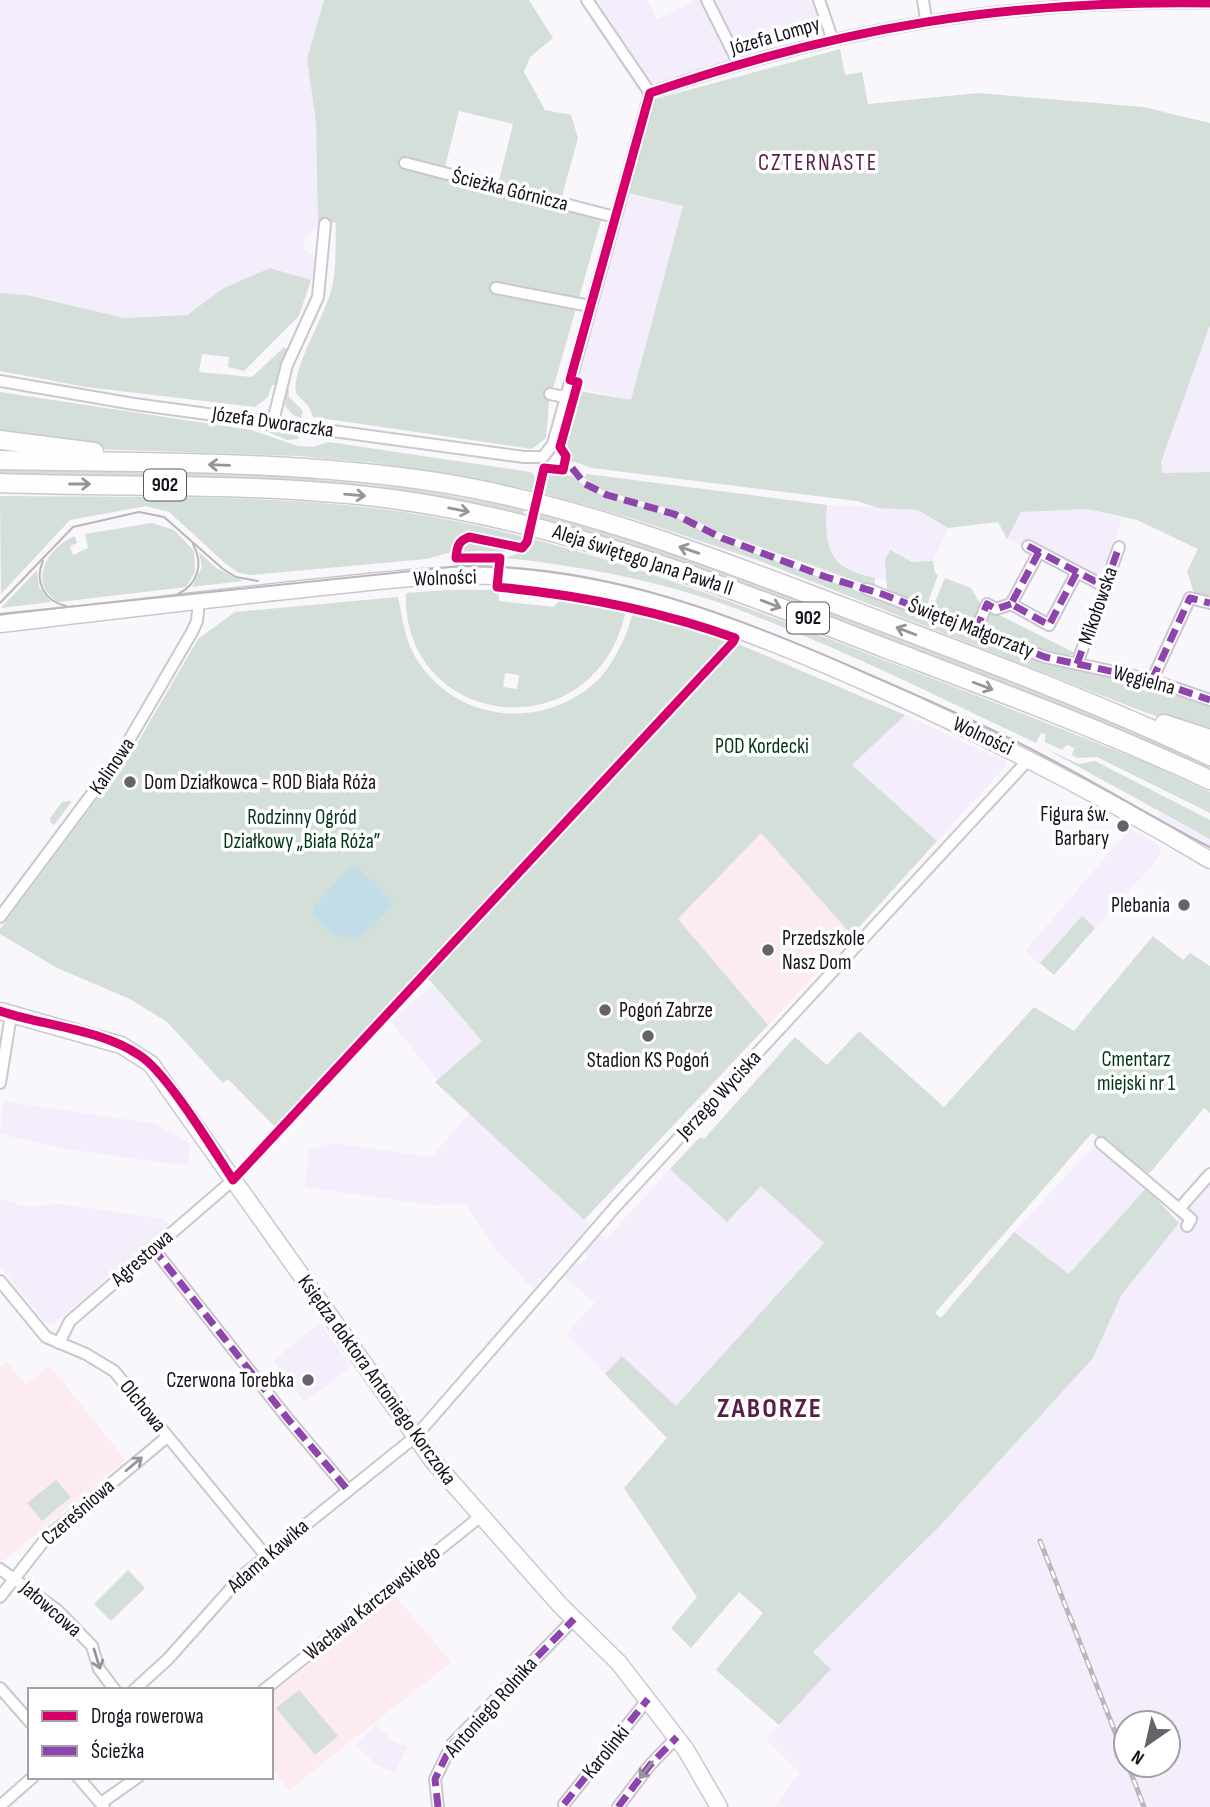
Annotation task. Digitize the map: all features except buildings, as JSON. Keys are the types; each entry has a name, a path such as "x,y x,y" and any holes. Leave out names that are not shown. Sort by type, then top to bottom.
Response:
{"main road":[{"path":"0,440 156,463"},
{"name":"Aleja świętego Jana Pawła II","path":"0,460 282,467 381,475 450,485 547,506 722,561 1060,691 1210,756"},
{"name":"Aleja świętego Jana Pawła II","path":"4,484 160,485 329,493 446,508 549,529 615,548 732,589 1078,723 1210,780"},
{"path":"1060,691 1210,739"}],"street":[{"path":"550,394 565,397 650,93 587,0"},
{"path":"707,0 739,64"},
{"path":"819,0 832,38"},
{"path":"923,0 926,19"},
{"name":"Józefa Lompy","path":"650,93 832,38 1023,3 1210,2"},
{"name":"Ścieżka Górnicza","path":"405,163 615,217"},
{"path":"273,421 287,365 318,297 324,224"},
{"path":"496,288 590,306"},
{"name":"Józefa Dworaczka","path":"0,382 134,404 524,457 547,456 553,444 565,397"},
{"path":"1028,546 1104,586"},
{"name":"Mikołowska","path":"1077,664 1119,547"},
{"path":"975,630 987,604 996,609 1011,604 1039,552"},
{"path":"1011,604 1049,625 1077,572"},
{"name":"Wolności","path":"0,624 460,575 519,578 599,590 659,602 774,642 1029,758 1210,860"},
{"name":"Świętej Małgorzaty","path":"867,589 1045,657 1077,664"},
{"path":"1152,680 1190,598 1210,603"},
{"name":"Kalinowa","path":"0,917 126,748 192,632 197,621 199,601"},
{"name":"Węgielna","path":"1077,664 1152,680 1210,700"},
{"name":"Jerzego Wyciska","path":"415,1437 609,1213 1029,758"},
{"path":"0,1083 6,1013"},
{"name":"Księdza doktora Antoniego Korczoka","path":"6,1013 110,1042 139,1055 162,1077 415,1437 481,1516 574,1619 616,1659 677,1737 719,1807"},
{"path":"1101,1143 1191,1219 1187,1226"},
{"path":"1179,1209 1210,1174"},
{"name":"Agrestowa","path":"59,1343 70,1321 233,1181"},
{"path":"153,1248 347,1489"},
{"name":"Olchowa","path":"0,1281 38,1330 114,1371 266,1556"},
{"name":"Czereśniowa","path":"0,1597 47,1537 167,1437"},
{"name":"Adama Kawika","path":"136,1688 168,1659 242,1576 415,1437"},
{"name":"Wacława Karczewskiego","path":"266,1688 481,1516"},
{"name":"Jałowcowa","path":"0,1569 57,1610 92,1646 99,1669 114,1688"},
{"name":"Antoniego Rolnika","path":"438,1807 435,1779 452,1744 574,1619"},
{"path":"0,1688 28,1720"},
{"name":"Karolinki","path":"564,1804 648,1699"},
{"path":"618,1807 650,1765 677,1737"},
{"path":"0,1806 31,1779"},
{"path":"80,1779 103,1805 136,1779"}],"shaded area":[{"path":"0,0 324,0 307,59 316,123 319,227 305,237 304,248 317,259 316,275 311,280 270,268 224,288 187,315 124,318 27,295 0,293"},
{"path":"578,0 647,0 657,19 696,0 811,0 822,30 638,90"},
{"path":"628,193 683,206 631,401 575,386"},
{"path":"1210,325 1210,472 1162,473 1161,462"},
{"path":"827,505 918,510 948,528 933,561 885,560 886,580 853,574 833,556 827,542"},
{"path":"1087,509 1122,518 1101,581 1007,539 1021,512"},
{"path":"905,715 1006,762 1005,767 937,841 852,765"},
{"path":"1161,813 1210,839 1210,849 1157,821"},
{"path":"1130,829 1156,843 1161,852 1140,881 1138,880 1054,975 1025,951"},
{"path":"761,833 852,935 768,1025 678,919"},
{"path":"433,985 482,1041 437,1080 391,1021"},
{"path":"3,1101 156,1124 190,1144 188,1166 59,1148 0,1134"},
{"path":"469,1113 589,1225 533,1289 500,1254 465,1204 433,1205 305,1187 309,1150 330,1143 432,1157"},
{"path":"1094,1146 1146,1188 1069,1274 1014,1232"},
{"path":"670,1169 727,1221 761,1185 824,1243 676,1406 623,1356 605,1374 566,1334 595,1303 563,1275 574,1263 581,1265 588,1258 584,1251 600,1234 606,1239"},
{"path":"1210,1182 1210,1807 774,1807 800,1773 766,1739 831,1669 813,1652 867,1596 911,1557 1093,1358 1122,1294 1179,1223 1177,1218"},
{"path":"0,1199 26,1207 60,1204 164,1219 169,1225 52,1325 46,1323 0,1266"},
{"path":"320,1323 351,1366 305,1402 273,1361"},
{"path":"7,1362 26,1385 50,1366 125,1460 3,1561 0,1560 0,1368"},
{"path":"395,1596 451,1662 289,1790 273,1770 273,1692"},
{"path":"376,1724 393,1741 407,1747 395,1773 377,1765 356,1745"}],"green space":[{"path":"324,0 529,0 553,38 530,57 524,72 545,110 571,115 578,138 562,196 499,181 513,124 459,111 443,175 602,217 549,403 546,438 532,449 313,417 309,407 296,393 303,357 334,279 336,223 318,221 316,123 307,59"},
{"path":"840,49 845,75 862,72 868,104 978,93 1143,107 1210,123 1210,325 1161,462 1162,473 1210,472 1210,600 1195,596 1187,571 1198,549 1137,520 1087,509 1021,512 1007,539 998,522 948,528 918,510 878,508 857,501 592,468 569,460 564,445 579,391 631,400 683,206 628,193 652,100"},
{"path":"270,268 311,280 299,316 244,371 228,367 229,357 202,354 199,372 252,377 284,347 288,350 276,385 272,385 268,397 255,407 86,387 0,371 0,293 27,295 124,318 187,315 224,288"},
{"path":"288,377 289,397 303,411 301,418 293,415 285,406"},
{"path":"0,392 251,430 298,446 312,447 329,442 531,472 536,478 536,486 544,488 550,474 572,476 591,491 678,518 717,539 1043,660 1148,683 1210,705 1210,734 1144,712 757,560 631,518 535,491 457,475 375,463 298,456 93,449 0,437"},
{"path":"257,427 299,432 298,439 287,440"},
{"path":"0,469 284,476 414,489 525,509 523,514 459,503 328,488 131,478 0,475"},
{"path":"587,474 827,505 827,534 833,555 848,569 875,578 875,588 721,533 676,511 604,491 584,478"},
{"path":"0,496 218,498 328,503 434,517 532,539 628,566 722,599 1143,761 1210,792 1210,813 1097,757 1077,758 1072,755 1074,748 1067,745 1062,750 1045,742 1045,734 1041,733 1036,743 849,655 734,608 621,576 505,558 529,550 534,543 523,541 516,545 469,534 460,536 452,552 426,559 252,575 239,573 226,564 169,512 146,506 70,520 1,594"},
{"path":"540,514 670,552 797,599 1128,729 1210,764 1210,770 1112,727 844,623 693,568 540,518"},
{"path":"152,523 174,530 194,551 195,572 186,587 59,602 49,594 42,576 44,566 56,548 65,541 75,536 77,543 70,546 73,555 88,548 85,534"},
{"path":"475,540 513,551 482,555 482,551 474,551 473,555 463,554 466,542"},
{"path":"890,550 912,562 933,561 935,573 938,575 927,605 887,591 885,560"},
{"path":"199,552 216,568 243,581 192,587 202,567"},
{"path":"37,570 39,587 51,602 1,608"},
{"path":"945,578 971,588 982,607 972,625 933,607"},
{"path":"494,590 499,595 499,601 554,607 562,597 626,609 608,655 579,687 543,704 504,707 466,697 435,674 413,639 406,593","holes":["505,673 519,675 517,689 503,687"]},
{"name":"Rodzinny Ogród Działkowy „Biała Róża”","path":"398,597 411,647 419,663 437,683 457,698 480,708 504,713 529,713 554,707 577,696 598,680 617,652 636,610 729,640 577,808 276,1128 228,1079 223,1083 167,1022 130,999 57,968 0,934 0,929 131,754 198,639 235,612"},
{"path":"987,609 1075,653 1068,657 1044,652 982,629"},
{"name":"POD Kordecki","path":"736,643 905,715 852,765 937,841 852,935 761,833 678,919 768,1025 584,1220 435,1082 482,1041 427,977 585,810"},
{"path":"1046,749 1079,764 1095,761 1210,820 1210,839"},
{"path":"72,801 54,825 50,822 62,802"},
{"path":"1082,916 1095,928 1054,975 1040,963"},
{"name":"Cmentarz miejski nr 1","path":"1153,936 1183,960 1190,953 1210,966 1210,1113 1204,1108 1149,1174 1092,1133 935,1313 941,1318 1014,1232 1069,1274 1146,1188 1179,1223 1122,1294 1093,1358 937,1529 813,1652 831,1669 779,1725 716,1670 763,1613 739,1592 691,1648 671,1628 697,1597 624,1488 667,1438 605,1374 622,1356 676,1406 824,1243 761,1186 727,1222 670,1169 700,1137 704,1139 795,1037 827,1065 859,1031 944,1107 1034,1007 1074,1031"},
{"path":"56,1480 71,1497 42,1521 27,1503"},
{"path":"128,1570 145,1588 111,1621 94,1604"},
{"path":"299,1690 338,1736 315,1755 276,1708"}],"water":[{"path":"351,866 369,877 394,902 374,926 356,939 337,936 313,915 313,908"}],"tram line":[{"path":"0,603 73,527 139,512 164,517 223,569 236,577 258,581"},
{"path":"178,594 190,585 197,573 198,559 193,544"},
{"path":"43,561 40,576 43,589 52,600 66,606"},
{"path":"0,614 460,566 514,568 619,584 721,614 771,633 937,705 1068,769 1210,847"}],"railway":[{"path":"1040,1541 1112,1724"},
{"path":"1133,1779 1144,1807"}],"marked path":[{"path":"572,468 585,484 607,495 674,514 722,538 826,577 882,594 1045,657 1152,680 1210,700"},
{"path":"1028,546 1104,586"},
{"path":"1077,664 1119,547"},
{"path":"1039,552 1011,604 1049,625 1077,572"},
{"path":"1152,680 1190,598 1210,603"},
{"path":"976,630 987,604 996,609 1011,604"},
{"path":"153,1248 347,1489"},
{"path":"438,1807 435,1779 452,1744 574,1619"},
{"path":"564,1804 648,1699"},
{"path":"618,1807 650,1765 677,1737"}],"cycle path":[{"path":"0,1011 107,1039 139,1055 176,1094 233,1180 733,642 735,638 647,612 588,599 497,587 500,558 456,558 462,540 469,537 522,548 527,542 544,468 563,470 566,456 560,447 578,382 570,380 650,93 790,51 926,22 1064,7 1210,3"}],"place":[{"name":"Dom Działkowca - ROD Biała Róża","path":"130,782"},
{"name":"Figura św. Barbary","path":"1123,826"},
{"name":"Plebania","path":"1184,905"},
{"name":"Przedszkole Nasz Dom","path":"768,950"},
{"name":"Pogoń Zabrze","path":"605,1010"},
{"name":"Stadion KS Pogoń","path":"648,1036"},
{"name":"Czerwona Torebka","path":"308,1380"}],"district":[{"name":"CZTERNASTE","path":"818,163"},
{"name":"ZABORZE","path":"770,1408"}]}
